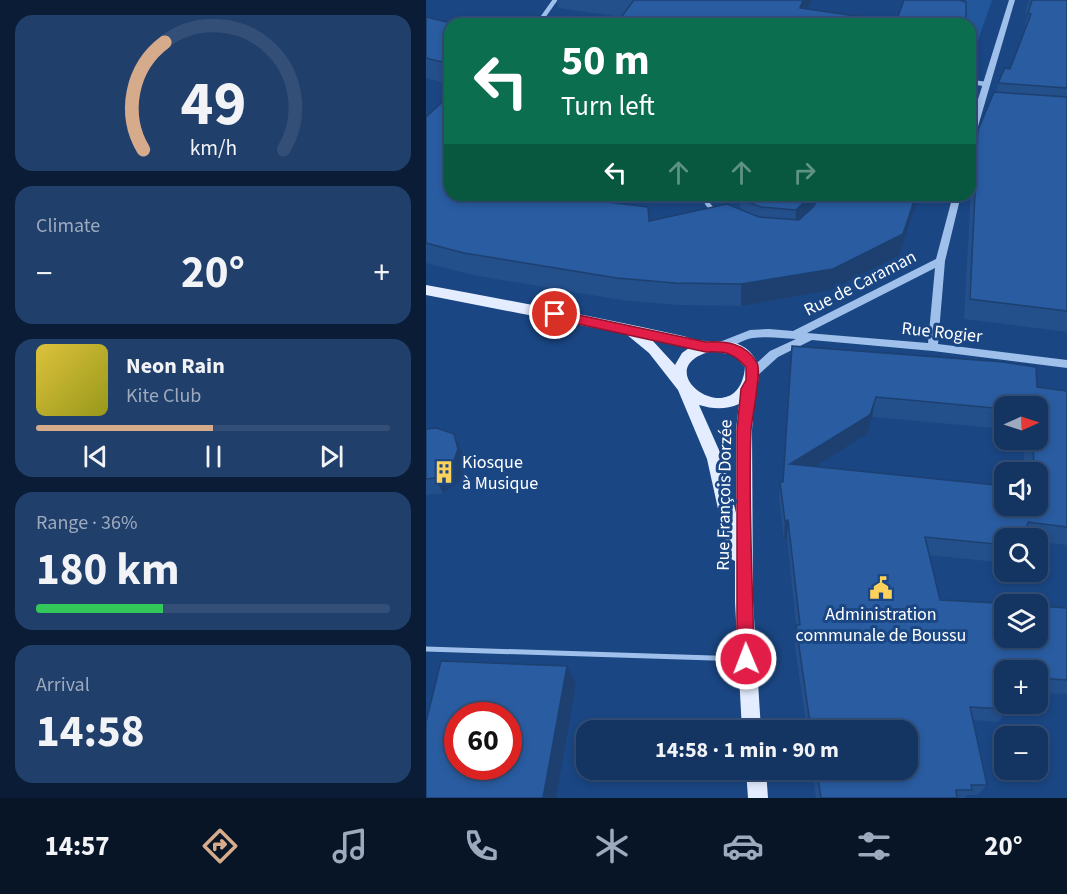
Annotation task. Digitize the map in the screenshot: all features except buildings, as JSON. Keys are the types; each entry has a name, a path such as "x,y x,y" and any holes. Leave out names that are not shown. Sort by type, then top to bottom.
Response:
{"main road":[{"path":"426,290 713,346 743,354 752,365 751,381 735,399 718,404 705,402 683,386 654,349 625,329"},
{"path":"683,386 680,368 684,360 694,351 713,346"},
{"name":"Rue François Dorzée","path":"751,381 744,430 744,602 751,720"},
{"name":"Rue François Dorzée","path":"683,386 715,459 734,538 744,602"},
{"path":"757,780 758,798"}],"street":[{"path":"542,18 555,0"},
{"path":"976,120 1012,0"},
{"path":"976,83 986,84"},
{"path":"980,107 991,108"},
{"name":"Rue de Caraman","path":"933,347 940,261 955,201"},
{"name":"Rue de Caraman","path":"794,335 940,261"},
{"name":"Rue Rogier","path":"713,346 750,334 814,336 933,347 1067,364"},
{"name":"Rue Rogier","path":"751,381 774,354 814,336"}],"lane":[{"path":"706,201 717,215"},
{"path":"426,649 746,659"}],"shaded area":[{"path":"966,0 992,0 976,46 976,18 961,18"}],"place":[{"name":"Kiosque à Musique","path":"444,472"},
{"name":"Administration communale de Boussu","path":"881,588"}],"route":[{"path":"555,314 706,347 726,346 738,350 749,359 752,365 753,381 748,389 744,430 746,659"}]}
